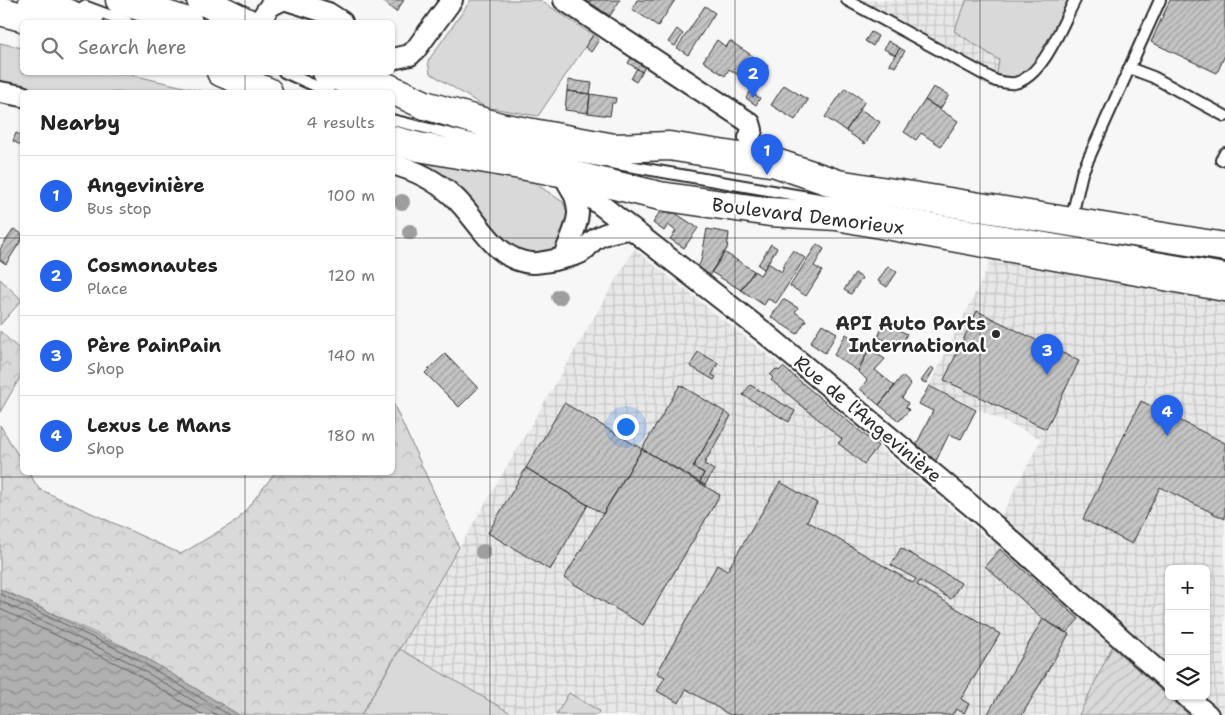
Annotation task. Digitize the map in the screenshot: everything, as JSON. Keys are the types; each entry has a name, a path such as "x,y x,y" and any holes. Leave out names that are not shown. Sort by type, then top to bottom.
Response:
{"main road":[{"path":"33,0 83,13"},
{"path":"200,0 224,20"},
{"path":"200,0 242,20"},
{"path":"127,9 172,16"},
{"path":"0,11 33,20"},
{"path":"228,75 263,90"},
{"path":"254,75 281,90"},
{"path":"334,75 370,90"},
{"path":"360,75 393,90"},
{"path":"395,91 425,105"},
{"path":"395,101 404,105 425,105"},
{"name":"Boulevard Demorieux","path":"425,105 500,127 614,148 669,146 766,162 838,184 1225,247"},
{"name":"Boulevard Demorieux","path":"395,141 567,182 770,212 837,216 1225,287"}],"street":[{"path":"260,20 270,6 282,0"},
{"path":"288,0 328,13 339,20"},
{"path":"395,58 410,55 416,49 452,0"},
{"path":"564,0 750,123 752,130 749,138"},
{"path":"328,2 341,20"},
{"path":"0,92 20,96"},
{"path":"395,165 423,175 454,197 495,246 512,258 531,263 544,263 564,256 579,254 594,240 608,233 630,229"},
{"path":"564,256 577,224 579,208 567,182"},
{"name":"Rue de l'Angevinière","path":"567,182 592,198 765,333 986,518 1165,677"},
{"path":"1191,700 1208,715"}],"lane":[{"path":"847,0 996,81 1014,83 1029,77 1041,66 1075,0"},
{"path":"1071,222 1082,173 1160,0"},
{"path":"83,13 127,9"},
{"path":"172,16 188,20"},
{"path":"1129,68 1153,77 1225,116"},
{"path":"291,75 324,90"},
{"path":"395,121 472,139 1225,269"}],"shaded area":[{"path":"847,0 1075,0 996,81"},
{"path":"997,230 1225,269 1224,715 1189,715 1172,700 1210,700 1210,565 1165,565 1165,694 1112,647 1079,715 514,715 400,649 634,249 783,367 989,540 1041,439 929,386 987,270"}],"green space":[{"path":"471,0 540,0 593,35 538,116 485,107 430,73 428,61"},
{"path":"967,0 1075,0 1029,77 996,81 999,60 954,31"},
{"path":"0,43 20,48 20,75 132,75 197,90 20,90 20,93 0,93"},
{"path":"395,151 524,176 563,202 567,212 569,244 531,263 454,197 395,165"},
{"path":"0,279 20,298 20,302 0,325"},
{"path":"0,331 20,350 20,377 0,412"},
{"path":"395,407 459,547 361,715 239,715 134,651 0,589 0,425 20,459 20,475 30,475 39,489 181,554 238,520 273,475 395,475"},
{"path":"1112,647 1165,694 1165,700 1172,700 1189,715 1079,715"},
{"path":"400,649 514,715 361,715"},
{"path":"569,693 599,711 597,715 556,715"}],"water":[{"path":"0,589 117,645 134,651 239,715 0,715"}],"building":[{"path":"381,0 404,0 396,12"},
{"path":"590,0 620,0 610,16 589,2"},
{"path":"637,0 675,0 658,26 632,9"},
{"path":"1170,0 1225,0 1225,55 1217,73 1151,42"},
{"path":"705,6 715,13 688,55 677,48"},
{"path":"677,29 683,34 675,46 668,42"},
{"path":"871,32 878,36 873,46 865,41"},
{"path":"593,35 599,40 591,52 585,47"},
{"path":"717,40 726,47 730,41 768,66 755,86 729,69 725,76 703,61"},
{"path":"888,41 900,48 895,55 884,49"},
{"path":"900,48 905,51 895,67 889,64"},
{"path":"631,58 645,67 642,72 628,63"},
{"path":"637,68 642,72 636,82 631,79"},
{"path":"568,80 592,83 590,94 567,91"},
{"path":"784,85 808,100 795,120 771,105"},
{"path":"933,87 949,95 940,109 925,100"},
{"path":"845,88 865,101 846,131 825,117"},
{"path":"567,91 590,94 588,113 565,110"},
{"path":"750,92 760,98 756,105 746,98"},
{"path":"590,94 616,98 615,103 612,103 610,116 588,113"},
{"path":"925,100 958,121 941,146 921,133 916,140 904,132"},
{"path":"860,109 880,122 865,144 846,131"},
{"path":"16,133 20,135 20,145 13,141"},
{"path":"659,213 675,213 698,228 684,248 670,239 676,231 668,225 664,231 653,223"},
{"path":"14,229 20,233 20,242 6,264 0,260 0,249"},
{"path":"707,229 729,233 727,249 709,276 698,267 701,261"},
{"path":"771,244 777,248 764,269 758,265"},
{"path":"817,244 824,249 814,266 822,271 806,296 790,286"},
{"path":"793,250 805,258 776,303 768,299 764,305 741,290 754,271 760,275 768,263 782,272 784,264"},
{"path":"724,252 754,271 741,290 711,272"},
{"path":"888,266 897,272 887,287 878,281"},
{"path":"855,273 862,278 851,294 844,290"},
{"path":"783,299 798,308 795,312 806,320 797,334 771,317"},
{"path":"977,311 1079,361 1046,429 944,380"},
{"path":"884,323 907,334 900,347 878,337"},
{"path":"822,324 837,333 825,353 810,343"},
{"path":"846,334 869,349 858,371 834,355"},
{"path":"869,349 885,359 875,370 895,386 879,405 860,389 867,380 858,371"},
{"path":"698,352 718,363 712,375 716,377 714,380 690,366"},
{"path":"445,354 478,388 459,407 425,373"},
{"path":"783,367 878,446 864,464 838,443 842,439 771,380 773,378 770,375 776,369 779,371"},
{"path":"931,367 934,369 926,383 921,381"},
{"path":"902,376 911,384 902,398 908,403 906,407 909,410 899,421 879,405"},
{"path":"680,385 725,412 693,467 704,473 700,482 642,449"},
{"path":"750,385 795,411 789,422 743,395"},
{"path":"929,386 976,410 961,439 949,434 934,465 918,452 917,443 933,411 919,404"},
{"path":"1141,401 1225,443 1225,519 1160,487 1132,544 1083,519"},
{"path":"564,403 642,449 603,514 526,468"},
{"path":"725,412 731,416 704,464 714,470 705,485 700,482 704,473 693,467"},
{"path":"642,449 720,495 643,625 564,578"},
{"path":"526,468 588,505 550,570 488,533"},
{"path":"780,482 817,503 807,521 913,583 916,579 891,565 901,548 961,583 951,599 920,581 917,585 1000,634 961,699 969,704 964,713 956,709 952,715 730,715 686,689 679,703 657,691 665,677 657,673 717,565 727,571"},
{"path":"1000,549 1079,619 1066,633 1043,619 985,566"},
{"path":"1043,619 1069,634 1022,715 987,715"}],"place":[{"name":"Cosmonautes","path":"753,98"},
{"name":"Angevinière","path":"767,175"},
{"name":"API Auto Parts International","path":"996,334"},
{"name":"Père PainPain","path":"1047,375"},
{"name":"Lexus Le Mans","path":"1167,436"}]}
